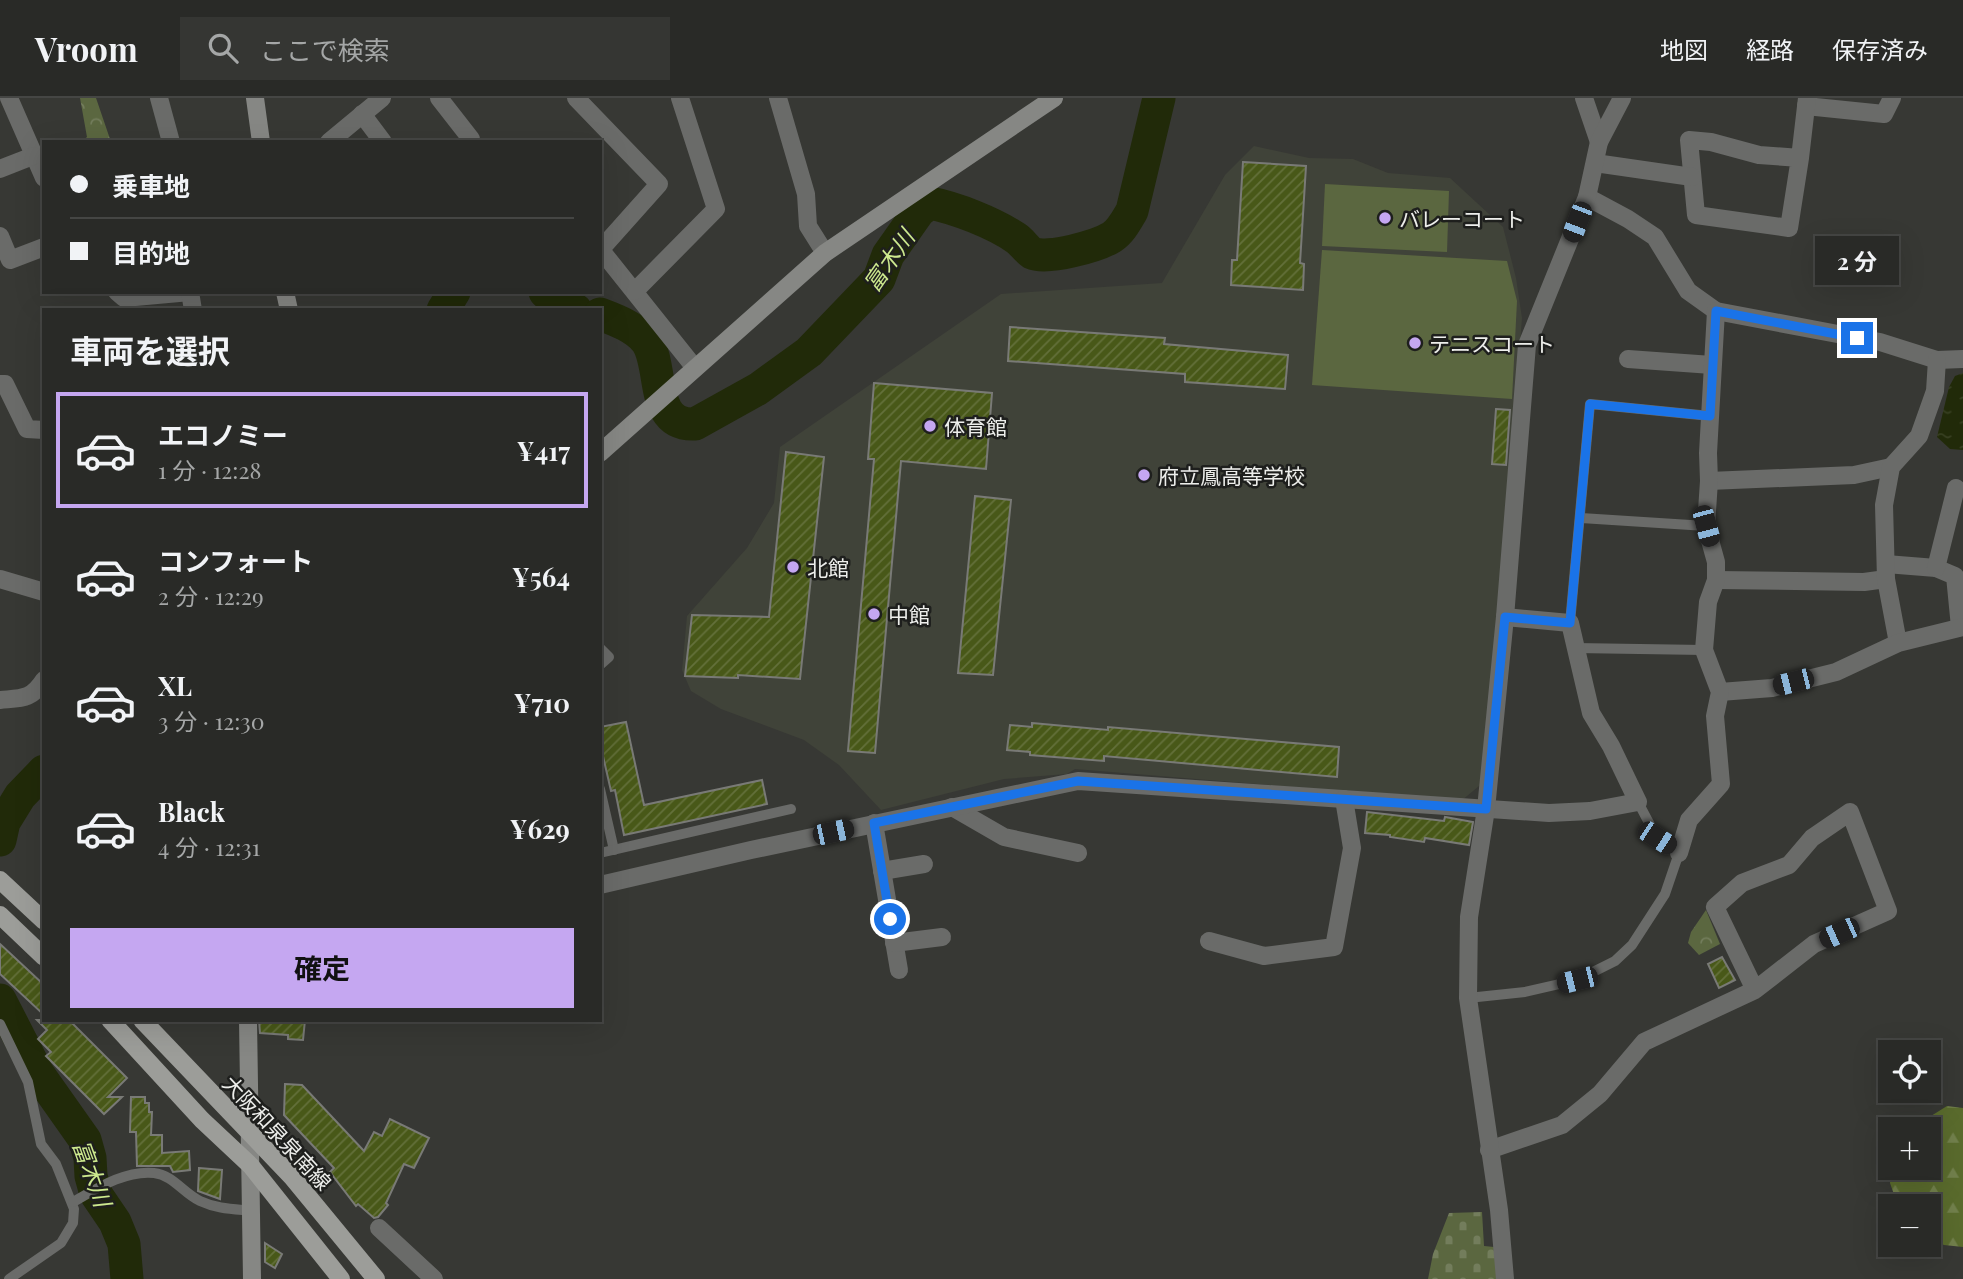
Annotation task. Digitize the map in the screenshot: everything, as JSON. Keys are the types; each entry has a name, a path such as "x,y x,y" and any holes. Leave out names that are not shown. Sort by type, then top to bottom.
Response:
{"main road":[{"path":"5,884 42,919"},
{"path":"2,917 42,955"},
{"name":"大阪和泉泉南線","path":"112,1022 202,1120 251,1166 341,1279"},
{"name":"大阪和泉泉南線","path":"144,1022 292,1177 376,1279"}],"street":[{"path":"9,98 42,174"},
{"path":"159,98 170,140"},
{"path":"255,98 261,140"},
{"path":"331,140 382,98"},
{"path":"439,98 470,140"},
{"path":"576,98 659,184 602,248"},
{"path":"635,291 716,209 680,98"},
{"path":"778,98 806,194 808,226 825,253"},
{"path":"602,451 825,253 1054,98"},
{"path":"1584,98 1599,142"},
{"path":"1505,1279 1499,1210 1468,998 1469,917 1486,809 1527,345 1587,197 1599,142 1622,98"},
{"path":"1800,158 1759,155 1711,142 1689,140 1696,215 1789,228 1800,158 1806,102 1884,114 1892,98"},
{"path":"362,114 382,140"},
{"path":"0,169 33,156"},
{"path":"1595,163 1692,177"},
{"path":"1587,197 1655,237 1688,290 1716,311 1880,342 1937,359 1963,359"},
{"path":"0,236 10,260 42,248"},
{"path":"602,250 695,368"},
{"path":"119,294 124,298 168,294"},
{"path":"1679,853 1689,820 1721,784 1715,716 1720,692 1704,650 1708,602 1716,580 1716,562 1706,526 1709,481 1707,453 1716,311"},
{"path":"1628,359 1712,365"},
{"path":"1898,643 1886,571 1884,505 1891,467 1919,436 1935,391 1937,359"},
{"path":"0,384 5,384 27,429 42,430"},
{"path":"1709,481 1854,475 1891,467"},
{"path":"1936,568 1956,488"},
{"path":"1716,580 1864,582 1886,571 1936,568 1955,576 1962,632 1898,643 1836,672 1772,688 1720,692"},
{"path":"0,580 42,591"},
{"path":"602,885 874,823 1078,781 1570,813 1638,802 1611,746 1591,713 1570,623 1505,617"},
{"path":"0,700 35,694 42,683"},
{"path":"1209,941 1264,956 1334,947 1352,848 1343,799"},
{"path":"952,807 1004,837 1078,853"},
{"path":"1489,1150 1562,1125 1600,1094 1644,1042 1755,990 1814,944 1888,911 1850,812 1812,838 1789,865 1742,883 1715,907 1755,990"},
{"path":"874,823 899,970"},
{"path":"882,871 924,864"},
{"path":"894,943 942,937"},
{"path":"248,1022 252,1279"},
{"path":"379,1228 434,1279"}],"lane":[{"path":"1570,623 1590,404 1710,416"},
{"path":"1581,518 1706,526"},
{"path":"1575,648 1704,650"},
{"path":"602,650 609,657 602,662"},
{"path":"602,798 614,850"},
{"path":"1468,998 1525,992 1577,980 1615,961 1632,945 1665,894 1679,853 1657,838 1638,802"},
{"path":"602,853 791,809"},
{"path":"0,1024 28,1082 41,1144 56,1164 72,1202 73,1223 61,1243 9,1279"},
{"path":"72,1202 100,1186 134,1174 155,1173 169,1178 197,1200 220,1208 253,1211"}],"shaded area":[{"name":"府立鳳高等学校","path":"1254,146 1309,158 1353,159 1388,173 1450,178 1503,227 1516,278 1522,318 1485,781 1461,801 1075,769 1067,774 1004,779 881,810 839,765 804,740 721,709 691,691 682,670 687,616 747,548 774,503 780,447 1001,294 1162,283 1225,175"}],"green space":[{"path":"80,98 96,98 110,140 83,140 87,137"},
{"name":"バレーコート","path":"1325,184 1449,191 1447,252 1322,246"},
{"name":"テニスコート","path":"1322,250 1507,261 1517,301 1512,399 1312,385"},
{"path":"1706,910 1720,944 1699,955 1688,943 1691,932"},
{"path":"1947,1106 1963,1108 1963,1247 1941,1244 1941,1194 1894,1194 1890,1183 1890,1180 1941,1180 1941,1117 1931,1116"},
{"path":"1482,1212 1484,1246 1494,1247 1497,1279 1428,1279 1433,1254 1449,1213"}],"water":[{"path":"1963,373 1963,450 1950,449 1937,437 1949,387 1955,376"}],"building":[{"path":"1243,162 1306,166 1300,263 1304,264 1303,290 1231,285 1232,260 1237,260"},
{"path":"1010,327 1165,338 1164,344 1288,355 1285,389 1185,382 1185,374 1008,361"},
{"path":"874,383 992,393 986,469 901,461 875,753 848,751 874,459 868,459"},
{"path":"1496,409 1510,410 1506,465 1492,464"},
{"name":"北館","path":"786,452 824,457 800,679 738,675 738,678 685,676 692,615 769,617"},
{"path":"975,496 1011,500 993,675 958,673"},
{"path":"626,722 644,805 762,780 767,804 624,835 615,790 611,791 602,752 602,727"},
{"path":"1032,723 1339,747 1337,777 1104,756 1104,761 1030,755 1030,752 1007,750 1010,725 1032,727"},
{"path":"1367,812 1444,821 1445,817 1473,822 1469,845 1425,838 1424,842 1365,833"},
{"path":"0,944 42,983 42,1013 0,974"},
{"path":"1722,957 1735,980 1719,988 1708,964"},
{"path":"37,1020 71,1022 127,1078 108,1097 122,1097 104,1114 46,1056 51,1052 38,1039 47,1030"},
{"path":"259,1022 305,1022 303,1040 288,1039 288,1035 260,1033"},
{"path":"285,1084 302,1085 364,1151 374,1132 382,1136 390,1119 429,1138 414,1168 404,1164 386,1203 388,1205 378,1217 374,1218 358,1204 356,1206 330,1172 334,1168 284,1115"},
{"path":"131,1097 145,1097 145,1103 149,1103 149,1112 152,1112 151,1135 162,1135 162,1153 189,1151 190,1170 173,1172 170,1166 137,1166 136,1132 130,1132"},
{"path":"199,1168 222,1170 220,1199 198,1191"},
{"path":"265,1243 282,1254 275,1268 265,1262"}],"waterway":[{"name":"富木川","path":"602,315 626,325 643,337 652,353 664,406 670,416 680,422 695,424 758,389 809,352 879,279 888,255 919,211 930,203 951,208 1007,232 1032,253 1039,255 1072,251 1112,237 1121,229 1132,211 1159,98"},
{"name":"富木川","path":"444,308 453,294"},
{"name":"富木川","path":"547,294 557,303 571,308"},
{"name":"富木川","path":"0,840 4,822 20,796 42,773"},
{"name":"富木川","path":"0,1000 37,1072 85,1140 96,1194 115,1222 124,1244 127,1279"}],"place":[{"name":"バレーコート","path":"1385,218"},
{"name":"テニスコート","path":"1415,343"},
{"name":"体育館","path":"930,426"},
{"name":"府立鳳高等学校","path":"1144,475"},
{"name":"北館","path":"793,567"},
{"name":"中館","path":"874,614"}],"route":[{"path":"890,919 874,823 1078,781 1486,809 1505,617 1570,623 1590,404 1710,416 1716,311 1857,338"}]}
